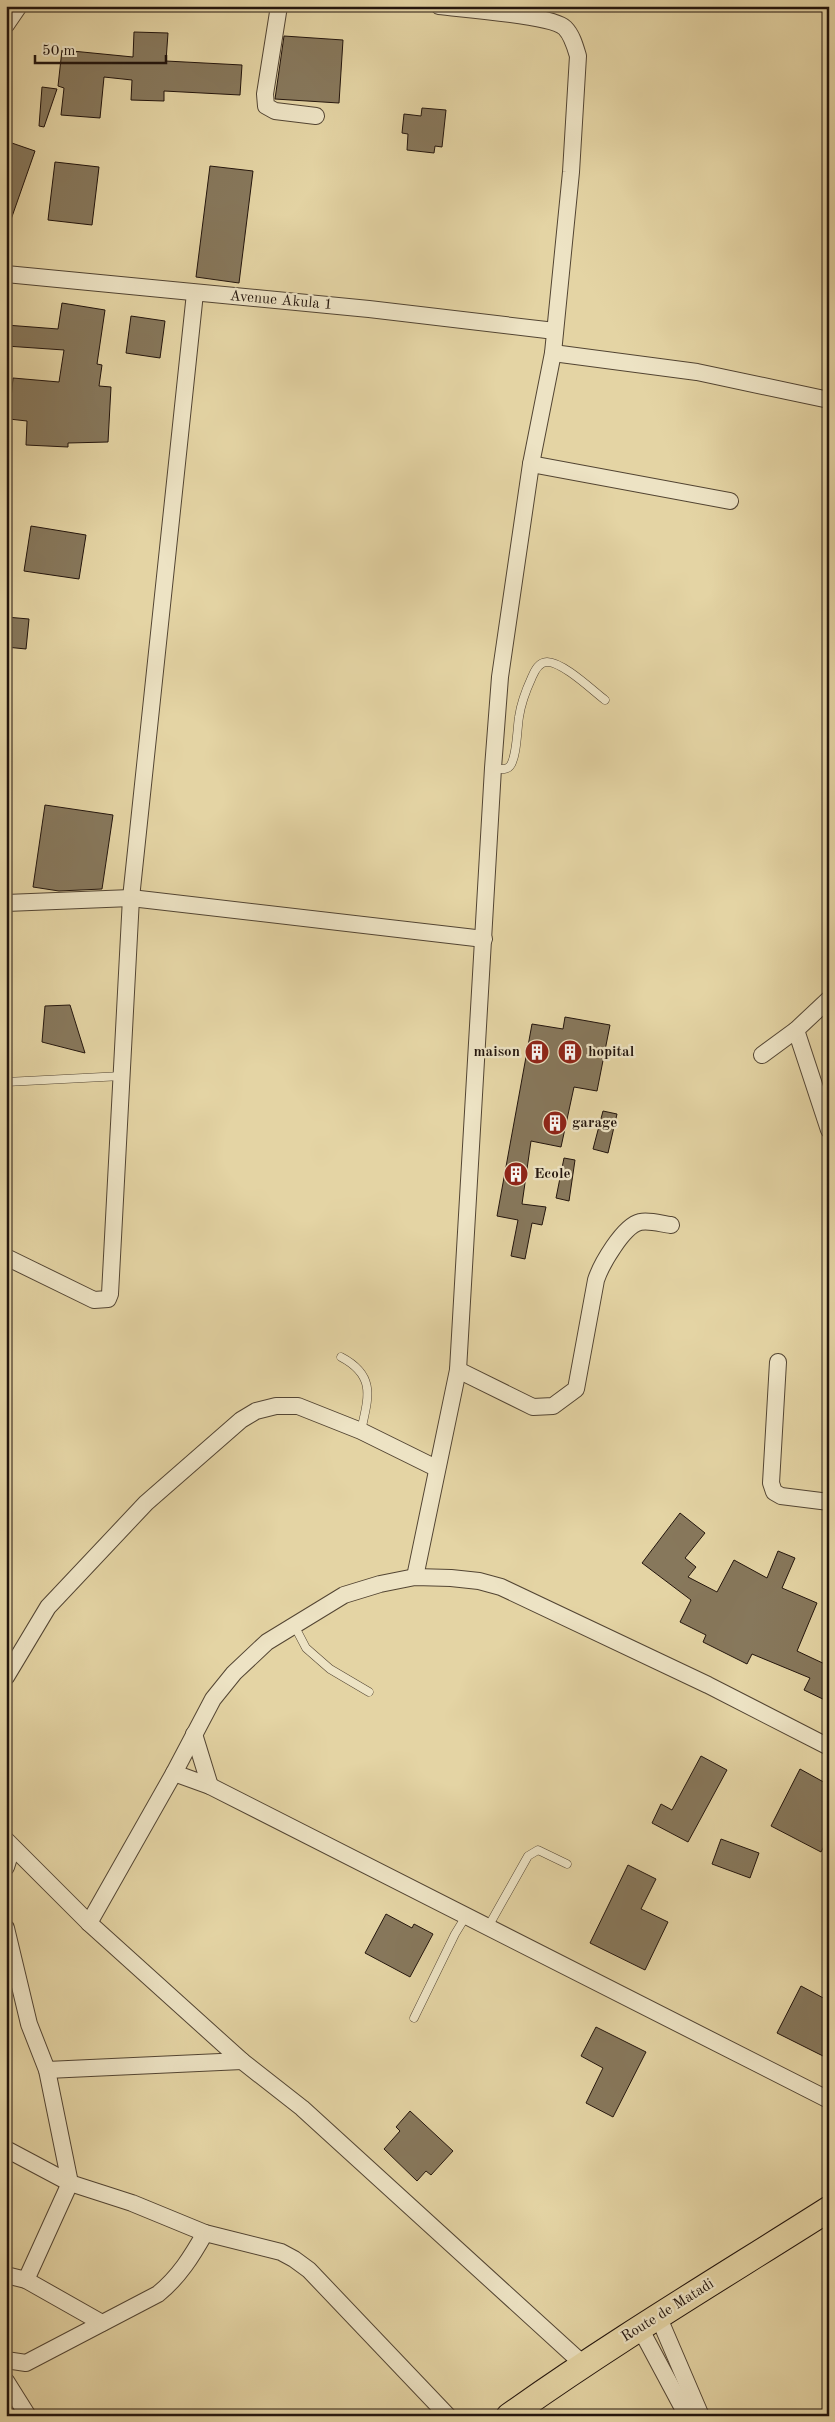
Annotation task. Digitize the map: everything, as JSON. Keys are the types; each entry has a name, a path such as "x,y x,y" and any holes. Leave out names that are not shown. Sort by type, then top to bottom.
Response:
{"main road":[{"name":"Route de Matadi","path":"510,2416 583,2364 650,2324 829,2209"}],"street":[{"path":"6,25 19,6"},
{"path":"278,6 265,94 266,106 275,111 316,116"},
{"path":"415,1577 436,1468 458,1370 500,677 532,464 553,354 572,172 578,56 574,41 564,26 542,19 439,6"},
{"name":"Avenue Akula 1","path":"6,274 370,309 555,331"},
{"path":"6,1257 94,1300 108,1299 131,898 196,293"},
{"path":"553,354 698,372 829,400"},
{"path":"532,464 730,502"},
{"path":"6,903 131,898 484,939"},
{"path":"762,1055 796,1030 829,999"},
{"path":"796,1030 829,1130"},
{"path":"458,1370 533,1407 553,1406 576,1389 596,1280 601,1265 633,1225 646,1222 672,1225"},
{"path":"778,1362 771,1484 774,1492 781,1496 829,1502"},
{"path":"6,1677 48,1606 146,1503 241,1420 256,1411 276,1406 298,1406 361,1431 436,1468"},
{"path":"89,1922 174,1773 213,1699 234,1673 267,1642 295,1627 344,1595 380,1584 415,1577 479,1581 501,1587 708,1685 829,1747"},
{"path":"194,1734 210,1786"},
{"path":"174,1773 210,1786 829,2100"},
{"path":"9,1844 89,1922 242,2061 302,2108 583,2364"},
{"path":"6,1867 9,1844"},
{"path":"6,1930 29,2024 47,2070 70,2184 26,2280"},
{"path":"47,2070 242,2061"},
{"path":"6,2149 70,2184 132,2203 205,2233 270,2248 294,2259 309,2270 448,2416"},
{"path":"6,2360 26,2363 158,2294 183,2269 205,2233"},
{"path":"6,2275 26,2280 102,2323"},
{"path":"650,2324 687,2416"},
{"path":"650,2324 701,2416"},
{"path":"6,2381 28,2416"}],"lane":[{"path":"493,768 506,770 510,767 513,760 519,715 525,693 536,669 541,663 548,662 562,667 604,700"},
{"path":"6,1082 122,1076"},
{"path":"341,1358 357,1366 366,1383 369,1398 361,1431"},
{"path":"295,1627 306,1648 330,1669 369,1692"},
{"path":"488,1927 528,1856 538,1850 567,1864"},
{"path":"414,2018 455,1934 466,1916"}],"building":[{"path":"134,32 168,33 166,61 242,65 240,95 164,91 164,101 131,100 132,80 104,77 100,118 61,115 64,88 58,86 62,50 133,57"},
{"path":"284,36 343,40 339,103 275,99"},
{"path":"42,87 57,89 44,127 39,126"},
{"path":"422,108 446,110 442,147 435,146 434,153 407,150 408,134 402,133 404,114 421,116"},
{"path":"6,141 35,151 8,228 6,228"},
{"path":"55,162 99,167 92,225 48,220"},
{"path":"210,166 253,171 239,283 196,277"},
{"path":"62,303 105,310 97,364 102,365 99,386 111,387 108,442 68,443 68,447 26,445 27,421 9,419 13,378 59,382 64,350 6,346 6,325 58,329"},
{"path":"131,316 165,321 160,358 126,353"},
{"path":"31,526 86,535 79,579 24,571"},
{"path":"6,617 29,619 26,649 6,647"},
{"path":"45,805 113,815 102,889 59,891 33,887"},
{"path":"70,1005 85,1053 42,1042 45,1006"},
{"path":"565,1017 610,1025 597,1091 574,1087 561,1147 531,1141 522,1204 546,1207 542,1225 532,1223 525,1259 511,1256 518,1220 497,1216 532,1024 563,1029"},
{"path":"603,1111 617,1114 608,1153 593,1149"},
{"path":"564,1158 575,1160 569,1201 556,1198"},
{"path":"680,1513 705,1533 685,1558 696,1567 688,1577 717,1592 734,1560 767,1578 778,1551 795,1558 782,1588 817,1603 797,1651 829,1666 829,1702 804,1690 810,1678 752,1654 747,1664 703,1642 706,1635 680,1622 691,1600 642,1563"},
{"path":"701,1756 727,1770 688,1842 652,1823 661,1804 672,1810"},
{"path":"800,1769 829,1785 829,1837 821,1852 771,1826"},
{"path":"721,1839 759,1853 750,1878 712,1864"},
{"path":"628,1865 656,1879 641,1909 668,1922 645,1970 590,1943"},
{"path":"386,1914 412,1928 414,1924 433,1934 410,1977 365,1953"},
{"path":"801,1986 829,2001 829,2059 777,2033"},
{"path":"596,2027 646,2052 613,2117 586,2103 603,2068 581,2056"},
{"path":"410,2111 453,2151 431,2175 426,2171 417,2181 384,2149 400,2131 396,2127"}],"place":[{"name":"maison","path":"537,1052"},
{"name":"hopital","path":"570,1052"},
{"name":"garage","path":"555,1123"},
{"name":"Ecole","path":"516,1174"}]}
